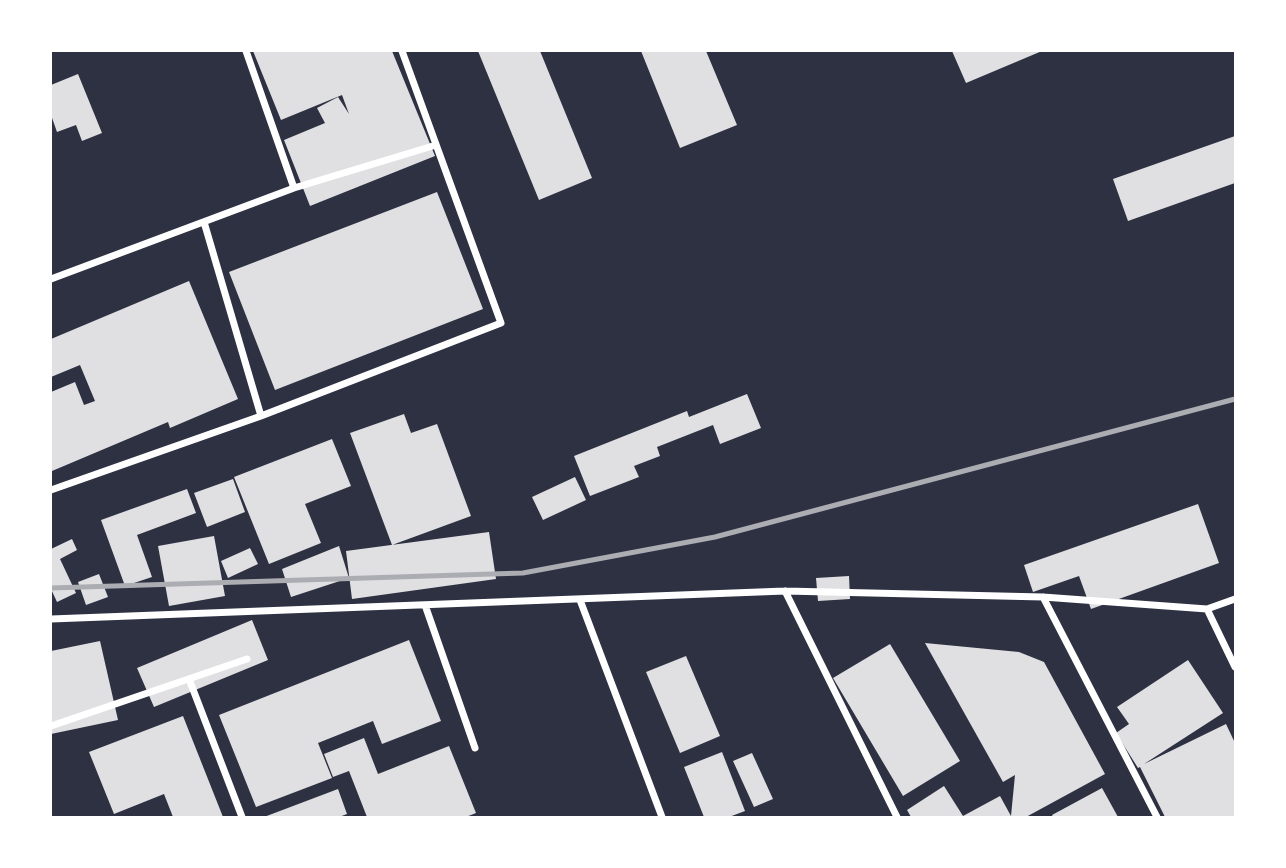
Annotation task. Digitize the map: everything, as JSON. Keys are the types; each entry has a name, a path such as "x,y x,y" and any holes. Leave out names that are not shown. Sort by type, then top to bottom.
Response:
{"street":[{"path":"246,51 294,188"},
{"path":"51,490 261,416 501,323 402,51"},
{"path":"51,279 294,188 436,145"},
{"path":"204,222 261,416"},
{"path":"785,591 897,817"},
{"path":"51,620 785,591 1043,597 1207,609 1235,599"},
{"path":"1043,597 1157,817"},
{"path":"580,600 662,817"},
{"path":"425,605 475,748"},
{"path":"1207,609 1235,667"},
{"path":"51,726 247,659"},
{"path":"189,679 242,817"}],"building":[{"path":"253,51 392,51 435,156 310,206 284,140 325,123 317,108 338,97 349,114 342,95 281,120"},
{"path":"478,51 540,51 592,178 539,200"},
{"path":"641,51 706,51 737,125 680,148"},
{"path":"952,51 1042,51 966,83"},
{"path":"78,74 102,133 82,141 76,125 57,132 51,115 51,85"},
{"path":"1235,136 1235,183 1128,221 1113,179"},
{"path":"437,192 483,309 275,390 229,272"},
{"path":"189,281 238,399 170,428 168,422 52,471 51,392 75,382 84,405 95,401 80,365 51,377 51,339"},
{"path":"747,394 761,428 720,444 713,425 657,447 660,456 634,466 639,477 590,496 574,456 687,411 689,417"},
{"path":"404,414 411,433 437,424 471,516 392,545 350,433"},
{"path":"332,439 351,486 305,504 321,543 269,564 234,477"},
{"path":"575,477 586,500 543,520 532,497"},
{"path":"233,479 245,512 207,527 194,493"},
{"path":"187,489 196,513 137,535 152,577 125,586 101,520"},
{"path":"1198,504 1219,563 1091,609 1079,576 1033,592 1024,565"},
{"path":"489,532 496,579 352,599 346,551"},
{"path":"214,536 225,596 169,606 158,546"},
{"path":"72,539 77,550 60,559 76,593 57,602 51,589 51,549"},
{"path":"339,546 349,578 291,597 282,569"},
{"path":"250,548 258,564 228,578 221,561"},
{"path":"99,574 108,597 86,605 78,582"},
{"path":"849,576 850,599 818,601 816,578"},
{"path":"252,620 268,660 154,707 137,668"},
{"path":"409,640 441,721 382,744 373,721 318,743 332,778 256,807 219,715"},
{"path":"100,641 118,720 51,734 51,651"},
{"path":"925,643 1019,652 1044,662 1105,774 1026,817 911,817 907,810 944,786 963,816 1000,796 1011,816 1015,775 1003,782"},
{"path":"890,644 960,761 903,796 833,678"},
{"path":"686,656 720,736 680,753 646,672"},
{"path":"1188,660 1223,713 1144,764 1226,724 1235,743 1235,817 1165,817 1140,767 1138,768 1116,733 1129,724 1117,707"},
{"path":"183,716 223,817 173,817 164,794 114,814 89,752"},
{"path":"364,738 378,774 449,746 476,813 466,817 367,817 349,771 333,777 324,754"},
{"path":"722,752 745,811 729,817 704,817 684,767"},
{"path":"752,753 773,799 754,807 733,761"},
{"path":"1102,788 1118,817 1053,817 1052,815"},
{"path":"338,789 347,814 339,817 264,817"}],"railway":[{"path":"51,588 523,573 715,537 1235,399"}]}
